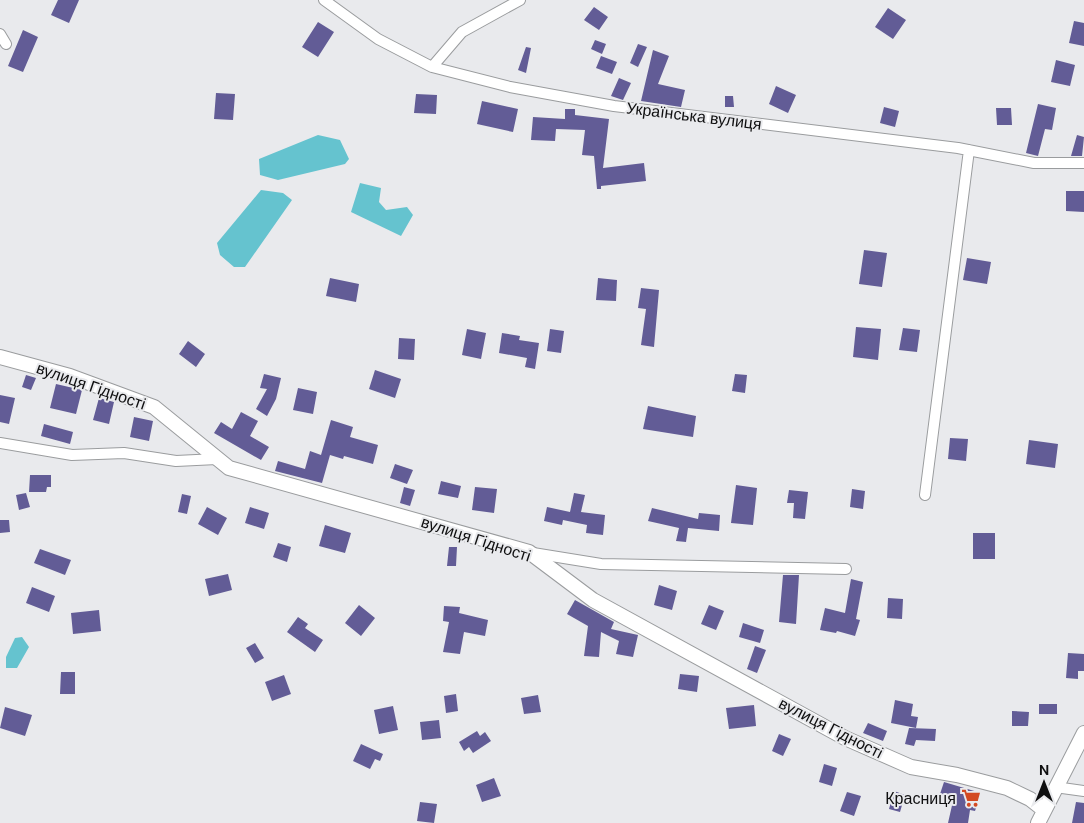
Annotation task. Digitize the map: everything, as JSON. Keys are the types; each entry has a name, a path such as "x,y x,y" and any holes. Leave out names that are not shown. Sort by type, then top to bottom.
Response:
{"street":[{"name":"Українська вулиця","path":"324,0 378,39 432,67 510,87 614,106 969,150 1034,163 1084,163"},
{"path":"432,67 462,32 520,0"},
{"path":"0,34 6,44"},
{"path":"925,495 969,150"},
{"name":"вулиця Гідності","path":"0,357 70,376 154,407 229,468 530,552 593,600 845,738 911,767 957,775 1007,788 1030,799 1041,817"},
{"path":"0,443 72,455 124,453 176,461 217,459"},
{"path":"530,552 601,564 846,569"},
{"path":"1041,817 1084,733"},
{"path":"1055,787 1084,791"}],"water":[{"path":"318,135 340,140 349,159 345,164 278,180 260,175 259,159"},
{"path":"360,183 381,188 379,202 386,210 407,207 413,215 401,236 351,212"},
{"path":"261,190 283,193 292,200 245,267 234,267 220,255 217,243"},
{"path":"22,637 29,647 17,668 6,668 6,657 15,638"}],"building":[{"path":"58,0 79,0 69,23 51,15"},
{"path":"594,7 608,17 599,30 584,20"},
{"path":"888,8 906,20 893,39 875,27"},
{"path":"1074,21 1084,23 1084,46 1069,43"},
{"path":"318,22 334,32 318,57 302,47"},
{"path":"23,30 38,37 23,72 8,66"},
{"path":"595,40 606,44 602,54 591,49"},
{"path":"638,44 647,47 638,67 630,63"},
{"path":"526,47 531,48 526,73 518,70"},
{"path":"653,50 669,56 658,84 685,90 681,107 641,101"},
{"path":"601,56 617,62 612,74 596,68"},
{"path":"1056,60 1075,65 1070,86 1051,82"},
{"path":"619,78 631,83 623,100 611,96"},
{"path":"776,86 796,95 788,113 769,104"},
{"path":"216,93 235,94 233,120 214,119"},
{"path":"416,94 437,95 436,114 414,113"},
{"path":"725,96 733,96 734,107 725,107"},
{"path":"482,101 518,109 513,132 477,124"},
{"path":"1038,104 1056,108 1052,130 1045,129 1038,156 1026,153"},
{"path":"884,107 899,111 895,127 880,123"},
{"path":"996,108 1011,108 1012,125 997,125"},
{"path":"565,109 575,109 575,115 609,119 603,168 644,163 646,181 601,186 601,189 597,189 594,156 582,155 585,130 556,129 555,141 531,140 533,117 565,119"},
{"path":"1077,135 1084,137 1082,156 1071,156"},
{"path":"1066,191 1084,191 1084,212 1066,211"},
{"path":"864,250 887,253 882,287 859,284"},
{"path":"967,258 991,262 987,284 963,280"},
{"path":"330,278 359,284 356,302 326,296"},
{"path":"598,278 617,280 616,301 596,300"},
{"path":"641,288 659,290 654,347 641,345 646,309 638,308"},
{"path":"856,327 881,329 878,360 853,357"},
{"path":"903,328 920,330 917,352 899,350"},
{"path":"467,329 486,333 481,359 462,355"},
{"path":"550,329 564,331 561,353 547,351"},
{"path":"502,333 520,336 519,340 539,343 535,369 525,367 527,358 499,353"},
{"path":"399,338 415,339 414,360 398,359"},
{"path":"188,341 205,354 196,367 179,354"},
{"path":"375,370 401,379 395,398 369,389"},
{"path":"264,374 281,378 276,399 267,416 256,409 267,389 260,388"},
{"path":"735,374 747,375 745,393 732,391"},
{"path":"26,375 36,378 31,390 22,387"},
{"path":"56,384 82,390 76,414 50,408"},
{"path":"298,388 317,392 313,414 293,410"},
{"path":"0,395 15,398 9,424 0,422"},
{"path":"99,398 114,402 109,424 93,420"},
{"path":"648,406 696,416 693,437 643,429"},
{"path":"241,412 258,421 250,436 269,447 261,460 214,433 221,422 232,429"},
{"path":"134,417 153,421 149,441 130,437"},
{"path":"331,420 353,427 350,437 378,445 373,464 344,456 343,459 330,455 322,483 275,471 278,461 305,469 310,451 321,455"},
{"path":"44,424 73,432 70,444 41,436"},
{"path":"950,438 968,439 966,461 948,459"},
{"path":"1029,440 1058,444 1055,468 1026,464"},
{"path":"395,464 413,470 407,484 390,478"},
{"path":"30,475 51,475 51,487 47,487 46,492 29,492"},
{"path":"441,481 461,486 458,498 438,494"},
{"path":"736,485 757,488 753,525 731,523"},
{"path":"404,487 415,490 410,506 400,503"},
{"path":"475,487 497,489 494,513 472,510"},
{"path":"852,489 865,491 863,509 850,507"},
{"path":"789,490 808,492 805,519 793,518 794,503 787,503"},
{"path":"26,493 30,507 19,510 16,495"},
{"path":"574,493 585,495 581,512 605,515 603,535 586,533 587,525 563,520 562,525 544,521 547,507 570,512"},
{"path":"182,494 191,496 187,514 178,512"},
{"path":"207,507 227,518 218,535 198,524"},
{"path":"250,507 269,513 264,529 245,523"},
{"path":"652,508 698,519 699,513 720,515 719,531 688,528 686,542 676,541 679,528 648,521"},
{"path":"0,520 9,520 10,532 0,533"},
{"path":"325,525 351,533 345,553 319,546"},
{"path":"973,533 995,533 995,559 973,559"},
{"path":"278,543 291,547 287,562 273,557"},
{"path":"449,547 457,547 456,566 447,566"},
{"path":"40,549 71,560 65,575 34,563"},
{"path":"228,574 232,590 209,596 205,579"},
{"path":"783,575 799,575 796,624 779,622"},
{"path":"851,579 863,582 856,619 860,620 855,636 837,631 836,633 820,630 825,608 845,613"},
{"path":"659,585 677,591 672,610 654,605"},
{"path":"32,587 55,596 49,612 26,603"},
{"path":"888,598 903,599 902,619 887,618"},
{"path":"575,600 614,622 611,629 638,635 633,657 616,654 619,641 601,632 599,657 584,656 588,626 567,614"},
{"path":"359,605 375,618 361,636 345,623"},
{"path":"709,605 724,611 716,630 701,624"},
{"path":"444,606 460,607 459,613 488,620 485,636 464,632 460,654 443,652 449,622 443,621"},
{"path":"99,610 101,631 73,634 71,613"},
{"path":"298,617 308,624 305,628 323,640 315,652 287,632"},
{"path":"743,623 764,630 760,643 739,637"},
{"path":"255,643 264,658 255,663 246,648"},
{"path":"755,646 766,650 757,673 747,669"},
{"path":"1068,653 1084,654 1084,671 1078,671 1078,679 1066,678"},
{"path":"61,672 75,672 75,694 60,694"},
{"path":"680,674 699,676 697,692 678,689"},
{"path":"284,675 291,694 272,701 265,682"},
{"path":"456,694 458,711 446,713 444,696"},
{"path":"538,695 541,712 524,714 521,698"},
{"path":"895,700 913,704 911,716 918,717 916,728 891,723"},
{"path":"1039,704 1057,704 1057,714 1039,714"},
{"path":"754,705 756,726 729,729 726,708"},
{"path":"393,706 398,730 379,734 374,710"},
{"path":"5,707 32,715 25,736 0,728"},
{"path":"1012,711 1029,712 1028,726 1012,726"},
{"path":"439,720 441,738 422,740 420,722"},
{"path":"868,723 887,731 883,741 863,733"},
{"path":"909,728 936,729 935,741 916,740 914,746 905,744"},
{"path":"477,731 480,736 485,732 491,741 473,753 469,747 464,751 459,742"},
{"path":"779,734 791,739 783,756 772,751"},
{"path":"361,744 383,754 380,761 375,759 370,769 353,761"},
{"path":"824,764 837,768 832,786 819,782"},
{"path":"494,778 501,796 482,802 476,785"},
{"path":"944,782 981,793 975,811 970,810 968,823 948,823 953,801 939,797"},
{"path":"894,791 905,795 900,812 889,809"},
{"path":"847,792 861,796 854,816 840,811"},
{"path":"420,802 437,804 434,823 417,821"},
{"path":"1076,802 1084,803 1084,823 1072,823"}],"place":[{"name":"Красниця","path":"971,798"}]}
